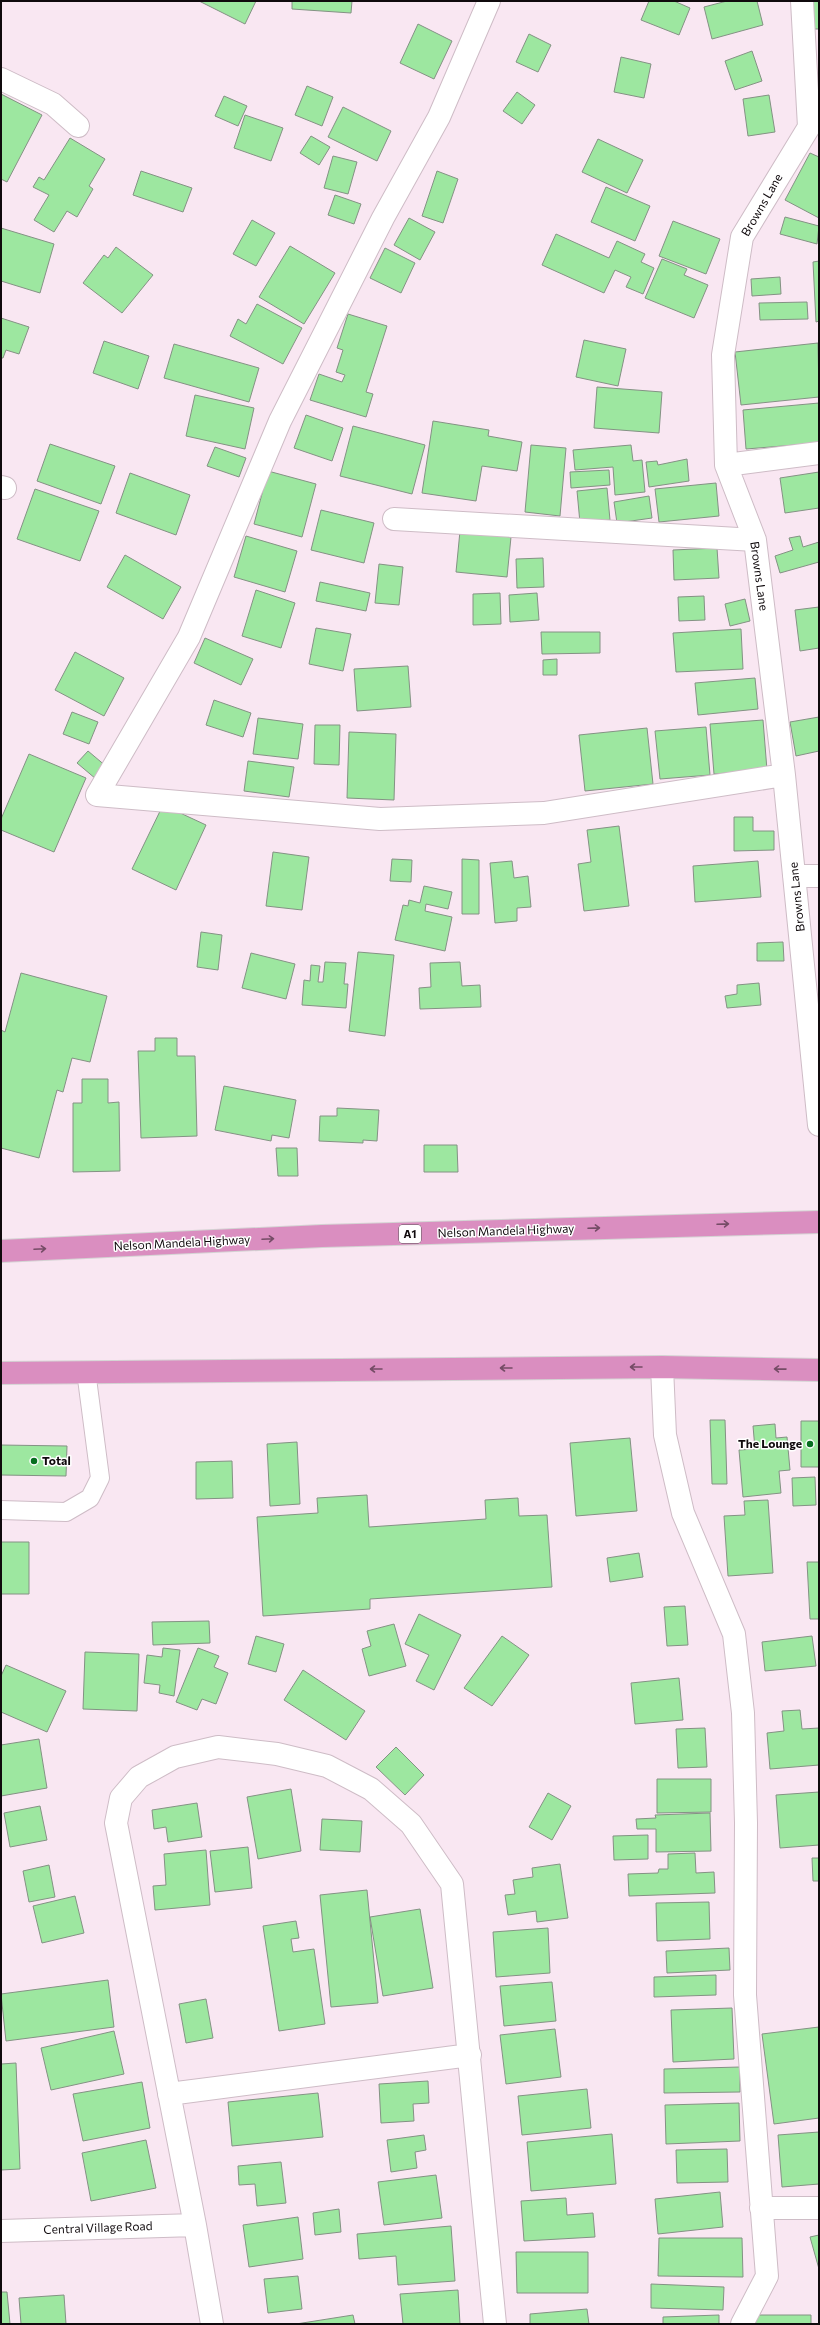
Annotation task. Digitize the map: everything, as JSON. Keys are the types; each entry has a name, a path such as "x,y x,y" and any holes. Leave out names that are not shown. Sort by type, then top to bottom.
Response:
{"highway":[{"name":"Nelson Mandela Highway","path":"1,1251 322,1236 819,1222"},
{"path":"1,1373 86,1371 662,1367 819,1370"}],"street":[{"path":"489,1 440,117 382,218 280,421 189,637 97,795 380,819 544,813 784,775"},
{"name":"Browns Lane","path":"802,1 808,127 742,237 723,355 726,465 755,540 784,775 816,1068 819,1125"},
{"path":"1,79 53,104 78,126"},
{"path":"726,465 819,453"},
{"path":"394,519 755,540"},
{"path":"794,876 819,876"},
{"path":"662,1367 665,1435 683,1513 734,1634 743,1713 746,1823 745,1994 767,2276 742,2324"},
{"path":"212,2324 195,2225 116,1823 121,1798 138,1777 175,1757 218,1747 277,1754 327,1766 371,1789 411,1824 452,1884 470,2055 495,2324"},
{"path":"169,2094 470,2055"},
{"path":"761,2208 819,2208"},
{"name":"Central Village Road","path":"1,2231 195,2225"}],"lane":[{"path":"1,1510 66,1512 90,1498 100,1478 86,1371"}],"building":[{"path":"199,1 256,1 245,24"},
{"path":"292,1 352,1 351,13 292,9"},
{"path":"649,1 674,1 690,8 679,35 641,20"},
{"path":"727,1 757,1 763,25 712,39 704,7"},
{"path":"805,1 819,1 819,29 807,29"},
{"path":"418,24 452,41 434,79 400,63"},
{"path":"529,34 551,45 538,72 516,62"},
{"path":"752,51 762,81 735,90 725,61"},
{"path":"621,57 651,64 644,98 614,92"},
{"path":"307,86 333,97 322,126 295,115"},
{"path":"517,92 535,105 522,124 503,111"},
{"path":"1,94 42,115 7,182 1,179"},
{"path":"769,95 775,132 748,136 743,99"},
{"path":"224,96 247,106 238,126 215,116"},
{"path":"343,107 391,131 377,161 328,137"},
{"path":"245,115 283,128 271,161 234,148"},
{"path":"311,136 330,147 319,165 300,153"},
{"path":"70,138 105,159 89,186 93,189 77,217 67,211 54,232 34,220 49,195 33,187 39,177 44,180"},
{"path":"598,139 643,160 627,193 582,172"},
{"path":"810,153 819,157 819,218 785,200"},
{"path":"333,156 357,162 348,194 324,188"},
{"path":"141,171 192,188 183,212 133,195"},
{"path":"437,171 458,179 443,223 422,216"},
{"path":"606,187 650,206 635,241 591,222"},
{"path":"335,195 361,204 354,224 328,215"},
{"path":"785,217 819,226 817,244 780,234"},
{"path":"409,218 435,232 420,260 394,245"},
{"path":"252,220 275,233 256,266 233,254"},
{"path":"673,221 720,239 706,274 659,256"},
{"path":"1,228 54,244 40,293 1,281"},
{"path":"556,234 609,258 617,241 645,254 641,262 654,268 643,294 626,287 631,277 615,270 604,293 542,265"},
{"path":"290,246 335,273 304,324 259,297"},
{"path":"116,247 153,275 122,313 83,283 104,255 108,258"},
{"path":"385,248 415,263 401,293 370,278"},
{"path":"662,259 687,269 684,275 708,285 694,318 645,298"},
{"path":"819,261 819,321 816,322 813,262"},
{"path":"780,277 781,294 752,296 751,279"},
{"path":"807,302 808,319 760,320 759,303"},
{"path":"257,304 302,328 283,364 230,336 238,319 246,324"},
{"path":"348,314 387,326 366,392 373,394 366,417 310,400 319,374 342,382 345,375 336,372 343,350 337,348"},
{"path":"1,318 29,327 19,354 6,350 3,358 1,358"},
{"path":"584,340 626,349 618,386 576,377"},
{"path":"104,341 149,356 138,389 93,373"},
{"path":"818,343 819,397 741,405 735,352"},
{"path":"174,344 259,368 249,402 164,378"},
{"path":"597,387 662,392 659,433 594,428"},
{"path":"195,395 254,408 245,449 186,436"},
{"path":"819,403 819,443 746,449 743,410"},
{"path":"306,415 343,428 332,461 294,448"},
{"path":"433,421 489,430 488,436 522,442 517,471 482,466 476,501 422,493"},
{"path":"353,426 425,445 412,494 340,476"},
{"path":"50,444 115,466 101,504 37,481"},
{"path":"531,445 566,448 560,516 525,512"},
{"path":"631,445 633,461 642,460 645,492 615,495 613,467 575,470 573,450"},
{"path":"215,447 246,458 239,477 207,466"},
{"path":"687,459 689,481 649,487 646,462 657,461 658,465"},
{"path":"609,470 610,485 571,488 570,472"},
{"path":"268,471 316,484 302,537 254,524"},
{"path":"819,472 819,508 785,513 780,478"},
{"path":"130,473 190,495 176,535 116,513"},
{"path":"716,483 719,516 659,522 655,489"},
{"path":"607,488 610,520 580,523 577,491"},
{"path":"35,489 99,511 80,561 17,539"},
{"path":"649,496 652,518 617,523 614,502"},
{"path":"321,510 374,523 364,563 311,550"},
{"path":"460,531 511,537 507,577 456,572"},
{"path":"246,536 297,551 285,592 234,577"},
{"path":"800,536 803,547 819,542 819,562 780,573 775,556 793,550 789,538"},
{"path":"717,548 719,578 674,580 673,550"},
{"path":"125,555 181,587 163,619 107,587"},
{"path":"543,558 544,587 517,588 516,559"},
{"path":"379,564 403,567 399,605 375,603"},
{"path":"320,582 370,593 366,611 316,601"},
{"path":"256,590 295,603 281,648 242,636"},
{"path":"500,593 501,624 473,625 473,594"},
{"path":"537,593 539,620 510,622 509,595"},
{"path":"704,596 705,620 679,621 678,597"},
{"path":"745,599 750,621 730,626 725,604"},
{"path":"819,607 819,648 800,651 795,610"},
{"path":"316,628 351,634 343,671 309,664"},
{"path":"741,629 743,669 676,672 673,633"},
{"path":"541,632 600,632 600,653 542,654"},
{"path":"205,638 253,659 241,685 194,663"},
{"path":"75,652 124,678 104,716 55,690"},
{"path":"557,659 557,675 543,675 543,660"},
{"path":"408,666 411,707 357,711 354,669"},
{"path":"755,678 758,709 698,715 695,683"},
{"path":"214,700 251,713 243,737 206,725"},
{"path":"72,712 98,722 89,744 63,734"},
{"path":"819,717 819,751 796,756 790,722"},
{"path":"258,718 303,724 298,759 253,754"},
{"path":"763,720 767,770 714,774 710,724"},
{"path":"315,725 340,725 339,765 314,764"},
{"path":"706,727 710,775 660,779 655,731"},
{"path":"647,728 653,784 585,791 579,735"},
{"path":"349,732 396,734 394,800 347,798"},
{"path":"88,751 107,767 96,779 77,763"},
{"path":"29,754 86,778 54,852 1,830 1,819"},
{"path":"248,761 294,767 289,797 244,791"},
{"path":"163,805 206,825 176,890 132,869"},
{"path":"734,817 753,817 753,831 774,831 774,850 734,851"},
{"path":"619,826 629,906 584,911 578,864 591,862 587,830"},
{"path":"273,852 309,857 302,910 266,906"},
{"path":"392,859 412,860 411,882 390,881"},
{"path":"462,859 479,860 479,914 462,914"},
{"path":"512,861 514,878 528,876 531,907 517,908 517,921 495,923 490,863"},
{"path":"758,861 761,897 695,902 693,866"},
{"path":"424,886 452,892 448,909 426,904 425,911 452,917 445,951 395,940 403,905 408,906 409,900 420,903"},
{"path":"201,932 222,935 218,970 197,967"},
{"path":"783,942 784,961 757,961 757,943"},
{"path":"358,952 394,955 385,1036 349,1031"},
{"path":"251,953 295,964 286,999 242,988"},
{"path":"325,962 346,963 344,984 348,984 346,1008 302,1005 304,980 310,981 311,965 320,966 318,982 323,982"},
{"path":"460,962 462,986 480,985 481,1007 420,1009 419,988 431,987 430,963"},
{"path":"21,973 107,996 90,1062 72,1058 63,1092 57,1090 39,1158 1,1148 1,1030 5,1032"},
{"path":"759,983 761,1005 727,1008 725,996 737,994 737,985"},
{"path":"155,1038 177,1038 177,1056 195,1056 197,1136 141,1138 138,1051 155,1051"},
{"path":"82,1079 108,1079 108,1103 119,1102 120,1171 73,1172 73,1103 82,1103"},
{"path":"224,1086 296,1100 289,1138 272,1135 271,1141 215,1130"},
{"path":"337,1108 379,1110 377,1141 363,1140 363,1143 319,1141 320,1116 337,1116"},
{"path":"424,1145 457,1145 458,1172 424,1172"},
{"path":"276,1148 297,1148 298,1176 278,1176"},
{"path":"710,1420 725,1420 727,1484 712,1484"},
{"name":"The Lounge","path":"801,1421 819,1421 819,1467 801,1467"},
{"path":"775,1424 776,1438 787,1437 790,1470 779,1471 781,1493 743,1497 739,1450 755,1449 753,1426"},
{"path":"630,1438 637,1511 576,1516 570,1443"},
{"path":"297,1442 300,1504 270,1506 267,1444"},
{"name":"Total","path":"1,1445 67,1446 66,1476 1,1475"},
{"path":"232,1461 233,1498 196,1499 196,1462"},
{"path":"815,1477 816,1505 793,1506 792,1478"},
{"path":"367,1495 369,1527 486,1519 485,1500 518,1498 519,1516 547,1515 552,1587 370,1599 370,1609 263,1616 257,1517 318,1513 317,1498"},
{"path":"768,1500 773,1573 728,1576 724,1516 745,1515 744,1501"},
{"path":"1,1542 29,1542 29,1594 1,1594"},
{"path":"639,1553 643,1577 610,1582 607,1558"},
{"path":"807,1562 819,1562 819,1619 810,1619"},
{"path":"685,1606 688,1645 667,1646 664,1607"},
{"path":"419,1614 461,1635 434,1690 416,1681 429,1655 405,1644"},
{"path":"209,1621 210,1643 153,1645 152,1622"},
{"path":"394,1624 406,1666 369,1676 362,1649 371,1646 367,1631"},
{"path":"256,1636 284,1644 276,1672 248,1664"},
{"path":"502,1636 529,1655 492,1706 464,1688"},
{"path":"812,1636 816,1666 765,1671 762,1642"},
{"path":"163,1648 180,1650 174,1696 159,1693 160,1685 144,1683 147,1655 162,1657"},
{"path":"198,1648 219,1656 214,1667 228,1673 216,1704 202,1699 197,1710 176,1702"},
{"path":"85,1652 139,1654 137,1711 83,1709"},
{"path":"6,1665 66,1691 47,1732 1,1712 1,1676"},
{"path":"303,1670 365,1711 346,1740 284,1700"},
{"path":"679,1678 683,1720 635,1724 631,1683"},
{"path":"800,1710 802,1729 819,1728 819,1765 770,1769 767,1733 784,1731 782,1711"},
{"path":"705,1728 707,1767 678,1768 676,1729"},
{"path":"39,1739 47,1788 1,1796 1,1745"},
{"path":"396,1747 424,1775 405,1795 376,1767"},
{"path":"657,1779 711,1779 711,1812 657,1813"},
{"path":"291,1789 301,1851 258,1859 247,1797"},
{"path":"819,1792 819,1845 780,1848 776,1795"},
{"path":"548,1793 571,1806 552,1840 529,1827"},
{"path":"197,1803 202,1837 168,1842 166,1827 154,1829 152,1810"},
{"path":"40,1806 47,1840 10,1847 4,1813"},
{"path":"710,1813 711,1851 656,1852 656,1829 637,1829 636,1819 656,1818 655,1815"},
{"path":"322,1819 362,1821 360,1852 320,1850"},
{"path":"648,1835 648,1859 614,1860 613,1836"},
{"path":"248,1847 252,1888 215,1892 210,1851"},
{"path":"206,1850 210,1905 155,1910 153,1886 166,1885 164,1854"},
{"path":"695,1853 696,1873 714,1872 715,1893 629,1896 628,1874 658,1873 659,1869 668,1869 668,1854"},
{"path":"812,1858 819,1858 819,1881 813,1881"},
{"path":"560,1864 568,1918 537,1922 536,1911 508,1915 505,1895 515,1894 513,1880 533,1877 532,1868"},
{"path":"49,1865 55,1897 29,1902 23,1871"},
{"path":"367,1890 378,2003 331,2007 320,1895"},
{"path":"75,1896 84,1933 42,1943 33,1906"},
{"path":"709,1902 710,1939 657,1941 656,1903"},
{"path":"420,1909 433,1988 383,1996 370,1917"},
{"path":"296,1921 299,1938 291,1939 293,1952 314,1949 325,2024 279,2031 263,1926"},
{"path":"548,1928 550,1973 496,1977 493,1932"},
{"path":"729,1948 730,1970 667,1973 666,1951"},
{"path":"716,1975 716,1995 654,1997 654,1977"},
{"path":"108,1980 114,2027 6,2041 1,1994"},
{"path":"552,1982 556,2021 504,2026 500,1986"},
{"path":"206,1999 213,2038 186,2043 179,2004"},
{"path":"732,2008 734,2059 673,2062 671,2010"},
{"path":"819,2027 819,2118 774,2124 762,2034"},
{"path":"555,2029 561,2077 506,2084 500,2035"},
{"path":"114,2031 124,2074 51,2090 41,2048"},
{"path":"16,2063 20,2169 1,2170 1,2064"},
{"path":"740,2067 740,2092 664,2093 664,2069"},
{"path":"428,2081 429,2103 413,2104 414,2121 381,2123 379,2084"},
{"path":"142,2082 150,2128 83,2141 73,2094"},
{"path":"587,2089 591,2128 522,2135 518,2096"},
{"path":"318,2093 323,2137 232,2146 228,2102"},
{"path":"739,2103 740,2141 666,2144 665,2105"},
{"path":"819,2132 819,2184 782,2187 778,2135"},
{"path":"612,2134 616,2184 531,2191 527,2142"},
{"path":"424,2135 426,2150 415,2152 417,2168 391,2172 387,2140"},
{"path":"146,2140 156,2188 91,2201 82,2153"},
{"path":"727,2149 728,2182 677,2183 676,2150"},
{"path":"281,2162 286,2203 257,2206 255,2184 239,2185 238,2166"},
{"path":"436,2175 442,2218 384,2225 378,2182"},
{"path":"720,2192 723,2227 658,2234 655,2199"},
{"path":"566,2198 567,2215 593,2213 595,2237 524,2241 521,2201"},
{"path":"339,2209 341,2232 315,2235 313,2213"},
{"path":"298,2217 303,2259 249,2267 243,2225"},
{"path":"451,2226 455,2281 398,2285 396,2256 359,2259 357,2234"},
{"path":"819,2235 819,2269 810,2237"},
{"path":"659,2238 742,2238 743,2277 658,2276"},
{"path":"516,2252 588,2252 588,2293 517,2293"},
{"path":"298,2276 302,2309 268,2313 264,2279"},
{"path":"651,2284 724,2287 723,2310 651,2308"},
{"path":"458,2290 460,2324 403,2324 400,2294"},
{"path":"1,2292 7,2292 10,2324 1,2324"},
{"path":"64,2295 66,2324 21,2324 19,2298"},
{"path":"587,2309 589,2324 530,2324 530,2314"},
{"path":"353,2315 355,2324 296,2324"},
{"path":"719,2315 719,2324 663,2324 663,2317"},
{"path":"753,2315 811,2315 811,2324 753,2324"}],"place":[{"name":"The Lounge","path":"810,1444"},
{"name":"Total","path":"34,1461"}]}
